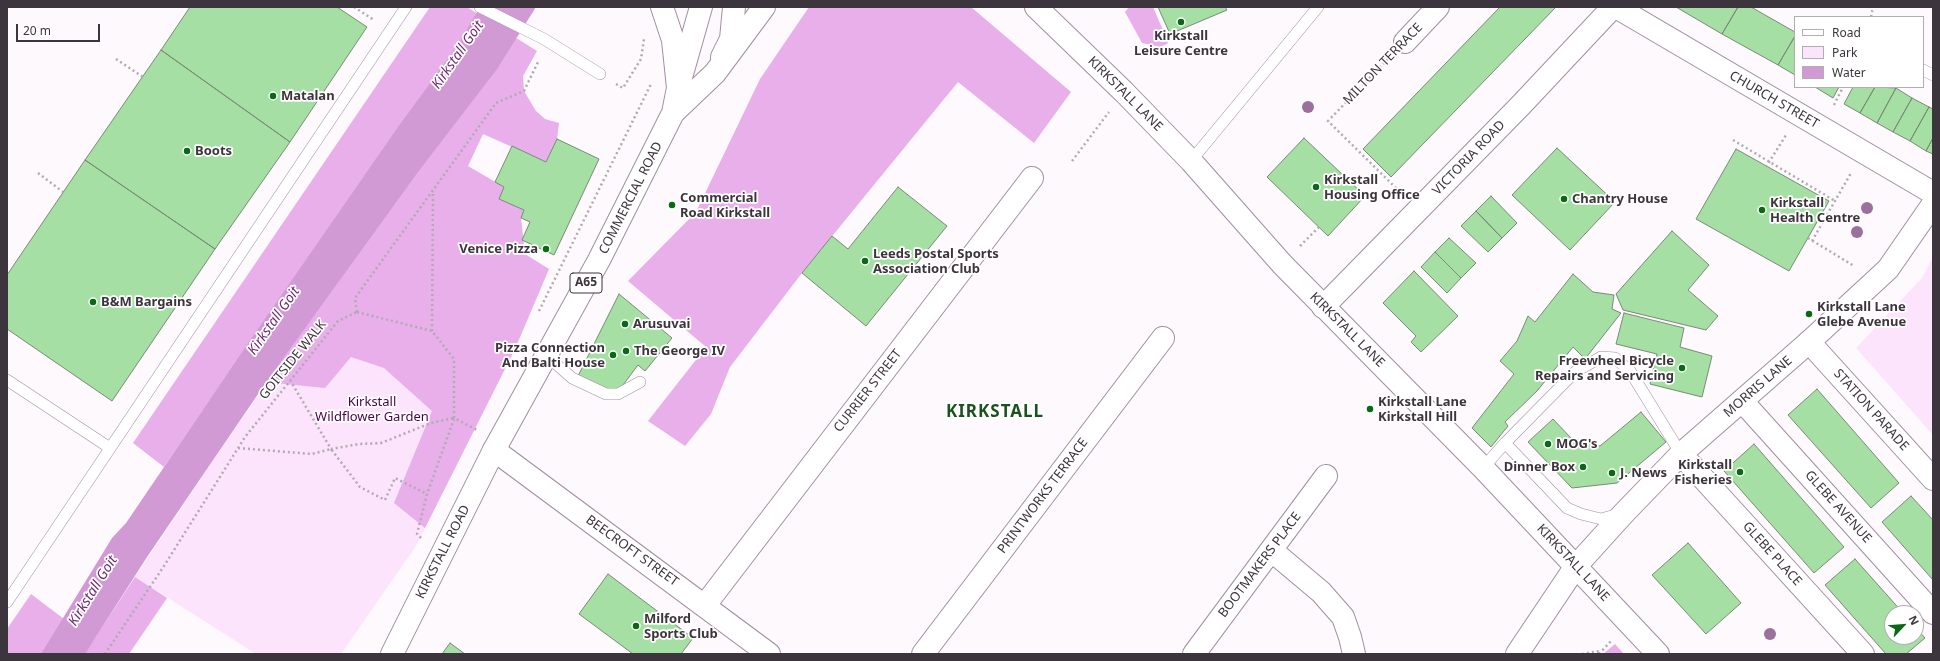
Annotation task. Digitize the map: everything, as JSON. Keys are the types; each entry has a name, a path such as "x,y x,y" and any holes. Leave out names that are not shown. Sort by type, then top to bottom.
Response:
{"street":[{"path":"662,7 673,40 678,88"},
{"name":"COMMERCIAL ROAD","path":"496,445 599,260 641,180 673,113 678,88 701,7"},
{"path":"715,73 731,39 734,7"},
{"name":"COMMERCIAL ROAD","path":"673,113 715,73 764,7"},
{"name":"KIRKSTALL LANE","path":"1036,7 1124,92 1191,161 1282,264 1483,468 1658,654"},
{"name":"MILTON TERRACE","path":"1405,42 1438,7"},
{"name":"CHURCH STREET","path":"1615,7 1933,193"},
{"name":"VICTORIA ROAD","path":"1323,307 1615,7"},
{"name":"CURRIER STREET","path":"705,605 1032,178"},
{"name":"MORRIS LANE","path":"1517,654 1576,566 1624,513 1681,454 1809,342 1888,269 1933,204"},
{"name":"PRINTWORKS TERRACE","path":"923,654 1163,338"},
{"name":"STATION PARADE","path":"1809,342 1933,479"},
{"name":"GLEBE AVENUE","path":"1742,401 1933,613"},
{"name":"BEECROFT STREET","path":"496,445 769,654"},
{"name":"KIRKSTALL ROAD","path":"392,654 496,445"},
{"name":"GLEBE PLACE","path":"1681,454 1863,654"},
{"name":"BOOTMAKERS PLACE","path":"1194,654 1326,476"},
{"path":"1271,550 1321,592 1343,617 1354,654"}],"lane":[{"path":"7,602 406,7"},
{"path":"480,7 546,40 600,74"},
{"path":"1191,161 1318,7"},
{"path":"1924,70 1933,75"},
{"path":"546,355 572,378 606,394 618,394 640,382"},
{"path":"1483,468 1505,443 1575,372 1601,357 1615,358 1630,371 1681,454"},
{"path":"7,380 110,448"},
{"path":"1505,443 1567,508 1581,514 1601,519 1624,513"}],"path":[{"path":"623,88 641,59 644,42 643,36"},
{"path":"442,554 417,534 427,494 454,418 454,359 432,331 357,312 355,298 496,104 524,91 546,40"},
{"name":"MILTON TERRACE","path":"1405,42 1328,122 1418,210"},
{"path":"116,59 143,77"},
{"path":"1072,161 1105,118"},
{"path":"1766,167 1787,133"},
{"path":"1733,140 1835,201"},
{"path":"1812,241 1863,152"},
{"path":"38,173 63,192"},
{"path":"432,331 433,190"},
{"path":"1808,238 1876,280"},
{"name":"GOITSIDE WALK","path":"105,654 164,566 245,437 338,321 357,312"},
{"path":"290,380 331,449 360,487 385,500 395,478 427,494"},
{"path":"238,448 312,454 359,444 382,443 431,423 454,418 496,445"},
{"path":"1582,654 1600,651"}],"green space":[{"path":"1933,257 1933,435 1856,348 1922,278"},
{"name":"Kirkstall Wildflower Garden","path":"349,267 515,349 416,546 341,654 256,654 135,577 223,446"}],"shaded area":[{"path":"430,7 467,7 537,51 523,76 524,91 536,111 545,119 559,123 557,139 546,162 483,134 468,166 504,187 499,199 524,210 521,218 525,254 549,269 515,349 425,528 394,503 432,411 384,368 351,357 325,388 225,378 164,467 133,443"},
{"path":"809,7 971,7 1071,92 1034,143 958,82 802,273 730,367 711,414 685,446 648,421 706,347 628,281 696,212 760,79"},
{"path":"1129,7 1153,7 1168,42 1167,44 1160,47 1142,43 1125,12"},
{"path":"135,577 167,598 129,654 7,654 7,629 31,594 93,641"},
{"path":"1615,644 1624,654 1603,654"}],"water":[{"name":"Kirkstall Goit","path":"480,7 536,7 497,69 418,172 269,378 147,557 85,654 41,654 112,538 126,523 398,127 458,45"}],"building":[{"name":"Matalan","path":"190,7 337,7 367,27 290,142 161,50"},
{"name":"Kirkstall Leisure Centre","path":"1158,7 1225,7 1227,10 1170,34"},
{"path":"1500,7 1556,7 1391,177 1363,149"},
{"path":"1676,7 1738,7 1722,34"},
{"path":"1738,7 1751,7 1794,31 1794,38 1778,65 1722,34"},
{"path":"1794,38 1794,74 1778,65"},
{"name":"Boots","path":"161,50 290,142 215,249 85,160"},
{"path":"1817,88 1838,88 1833,98"},
{"path":"1852,88 1874,88 1860,113 1844,104"},
{"path":"1874,88 1896,88 1877,123 1860,113"},
{"path":"1896,88 1912,98 1893,132 1877,123"},
{"path":"1912,98 1929,107 1910,141 1893,132"},
{"path":"1929,107 1933,109 1933,138 1926,151 1910,141"},
{"name":"Kirkstall Housing Office","path":"1304,138 1365,196 1328,236 1267,177"},
{"path":"1933,138 1933,154 1926,151"},
{"path":"557,139 599,159 554,255 522,240 530,222 521,218 524,210 499,199 504,187 495,182 512,146 546,162"},
{"name":"Chantry House","path":"1557,148 1615,202 1570,250 1512,195"},
{"name":"Kirkstall Health Centre","path":"1736,149 1829,201 1789,271 1696,219"},
{"name":"B&M Bargains","path":"85,160 215,249 112,401 7,329 7,275"},
{"name":"Leeds Postal Sports Association Club","path":"898,187 947,226 866,326 802,273 832,236 848,249"},
{"path":"1491,196 1517,223 1502,238 1476,211"},
{"path":"1476,211 1502,238 1488,252 1461,226"},
{"path":"1672,231 1709,265 1688,290 1718,316 1706,330 1623,310 1616,294"},
{"path":"1449,238 1476,263 1461,278 1435,252"},
{"path":"1435,252 1461,278 1447,293 1421,267"},
{"path":"1414,271 1458,316 1421,352 1411,342 1416,336 1383,303"},
{"path":"1573,274 1593,292 1614,295 1612,309 1621,313 1585,359 1573,347 1537,391 1505,422 1508,426 1491,447 1472,428 1514,374 1500,361 1517,341 1528,316 1535,322"},
{"name":"The George IV","path":"619,294 672,338 645,371 638,365 617,393 578,376"},
{"path":"1624,313 1684,328 1680,347 1712,356 1702,397 1650,384 1657,354 1616,344"},
{"path":"1817,389 1899,483 1871,508 1788,415"},
{"path":"1641,412 1666,442 1617,483 1572,488 1528,442 1553,419 1571,438 1600,446"},
{"path":"1754,444 1844,547 1814,573 1724,471"},
{"path":"1911,496 1933,520 1933,580 1882,522"},
{"path":"1688,543 1741,603 1706,634 1652,575"},
{"path":"1855,559 1896,605 1884,605 1884,645 1917,645 1906,654 1886,654 1825,585"},
{"name":"Milford Sports Club","path":"608,574 693,638 681,654 633,654 579,614"},
{"path":"450,643 465,654 442,654"}],"place":[{"name":"Kirkstall Leisure Centre","path":"1181,22"},
{"name":"Matalan","path":"273,96"},
{"name":"Boots","path":"187,151"},
{"name":"Kirkstall Housing Office","path":"1316,187"},
{"name":"Chantry House","path":"1564,199"},
{"name":"Commercial Road Kirkstall","path":"672,205"},
{"name":"Kirkstall Health Centre","path":"1762,210"},
{"name":"Venice Pizza","path":"546,249"},
{"name":"Leeds Postal Sports Association Club","path":"865,261"},
{"name":"B&M Bargains","path":"93,302"},
{"name":"Kirkstall Lane Glebe Avenue","path":"1809,314"},
{"name":"Arusuvai","path":"625,324"},
{"name":"The George IV","path":"626,351"},
{"name":"Pizza Connection And Balti House","path":"613,355"},
{"name":"Freewheel Bicycle Repairs and Servicing","path":"1682,368"},
{"name":"Kirkstall Lane Kirkstall Hill","path":"1370,409"},
{"name":"MOG's","path":"1548,444"},
{"name":"Dinner Box","path":"1583,467"},
{"name":"Kirkstall Fisheries","path":"1740,472"},
{"name":"J. News","path":"1612,473"},
{"name":"Milford Sports Club","path":"636,626"}],"district":[{"name":"KIRKSTALL","path":"995,412"}]}
